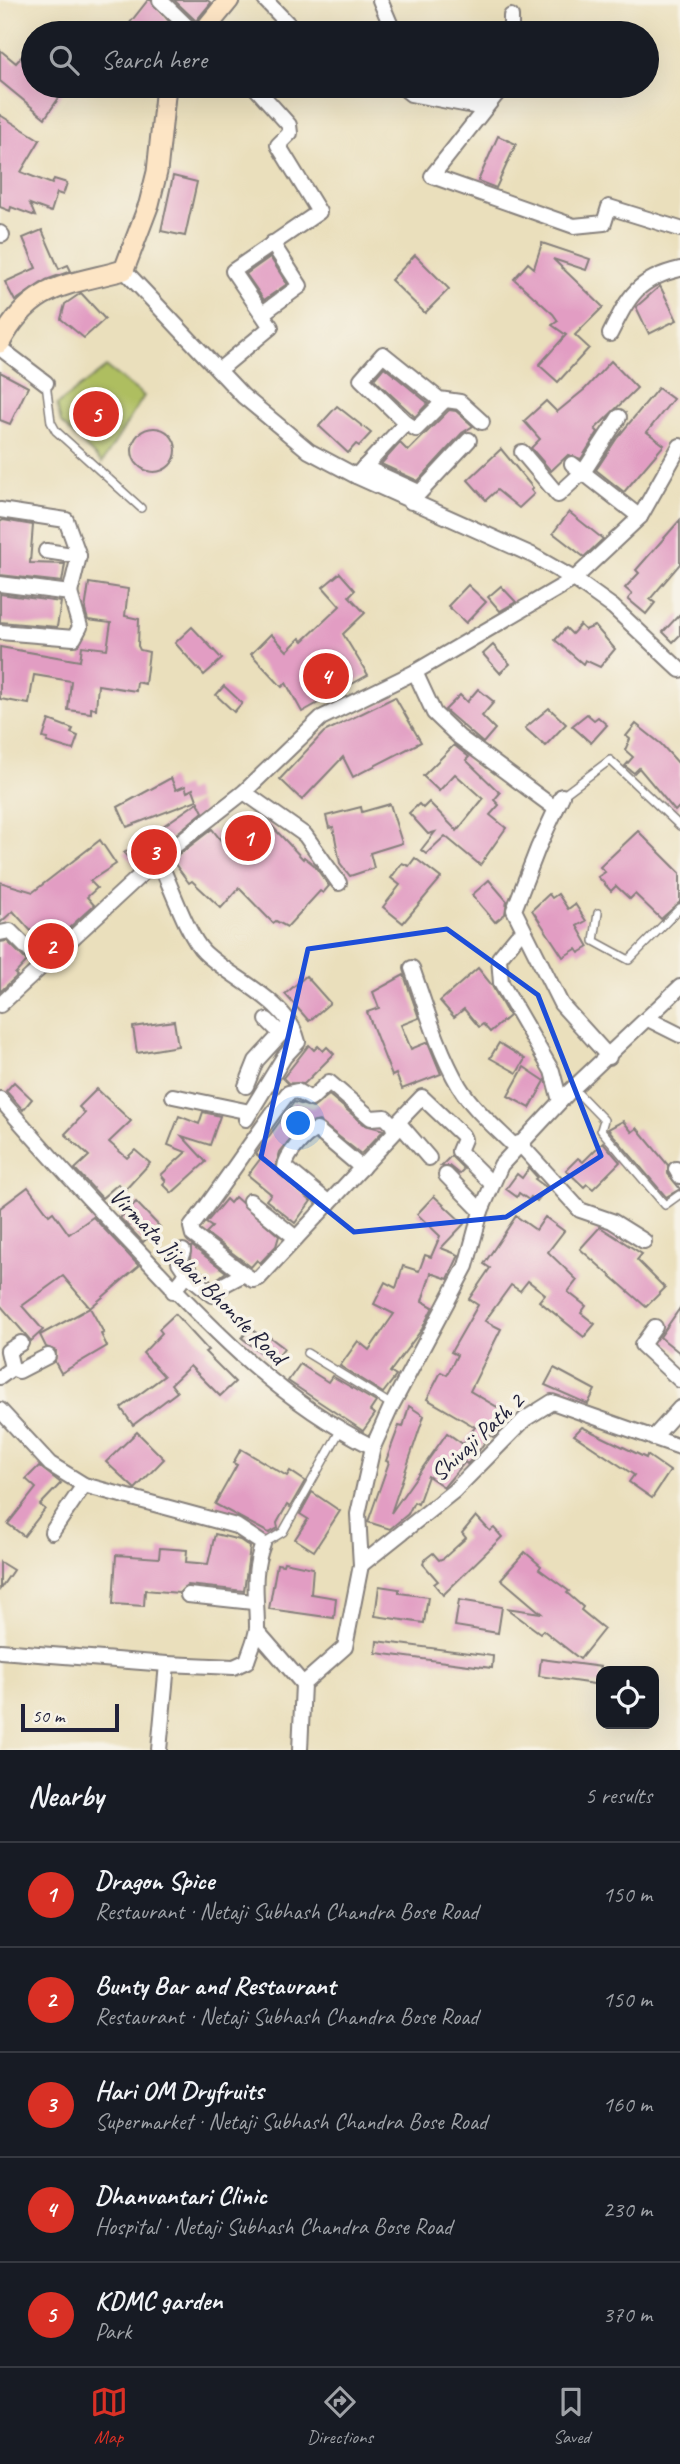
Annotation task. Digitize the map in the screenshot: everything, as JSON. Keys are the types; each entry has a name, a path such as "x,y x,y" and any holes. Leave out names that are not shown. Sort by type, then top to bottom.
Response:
{"street":[{"path":"160,0 182,21"},
{"path":"212,21 229,0"},
{"path":"265,0 285,21"},
{"path":"380,0 389,21"},
{"path":"511,16 511,21"},
{"path":"124,270 149,204 157,172 165,98"},
{"path":"219,370 269,330 271,324 233,271 316,215 318,208 278,145 290,133 289,125 265,98"},
{"path":"432,98 474,106 481,98"},
{"path":"494,98 432,176 574,226 604,223 609,206 680,229"},
{"path":"263,313 300,286 272,243"},
{"path":"610,334 636,287 652,277 680,269"},
{"path":"46,383 0,345 17,314 41,294 124,270"},
{"path":"124,270 273,424 309,451 415,497 574,579 613,607 680,670"},
{"path":"444,401 416,429 406,423 362,379 381,355 386,354 444,401 460,402 482,422"},
{"path":"522,452 558,495 619,417"},
{"path":"360,472 406,423"},
{"path":"415,497 469,440"},
{"path":"0,1005 158,859 244,792 321,718 415,672 574,579 640,517 680,446"},
{"path":"578,468 640,517"},
{"path":"0,510 66,520 79,556 69,593 80,627 74,638 67,640 0,632"},
{"path":"46,551 79,556"},
{"path":"0,584 69,593"},
{"path":"415,672 434,713 450,729 559,803 514,910 561,1004 609,1057"},
{"path":"244,792 305,835 339,883"},
{"path":"158,859 202,951 270,1002 285,1029 298,1042 284,1057 248,1115 173,1096"},
{"path":"0,933 10,931 43,964"},
{"path":"517,936 499,958 501,984 552,1071 560,1101"},
{"path":"412,968 435,1033 459,1086 471,1103 517,1145 580,1210 612,1221 644,1241"},
{"path":"303,1684 345,1647 361,1565 358,1514 373,1447 392,1405 466,1265 491,1183 517,1145 680,987"},
{"path":"648,1019 680,1035"},
{"path":"267,1020 285,1029"},
{"path":"246,1086 256,1060 285,1029"},
{"path":"329,1082 371,1118 385,1117 392,1124 394,1132 329,1203 259,1278 253,1280 193,1235 191,1227 236,1170 246,1148 288,1093 294,1090 311,1099 329,1082"},
{"path":"429,1158 398,1122 422,1097 462,1135 464,1139 459,1151 491,1183"},
{"name":"Virmata Jijabai Bhonsle Road","path":"0,1099 173,1291 196,1313 281,1391 341,1430 373,1447"},
{"path":"329,1203 285,1167 286,1161 310,1131 317,1130 362,1168"},
{"path":"460,1189 471,1172"},
{"path":"446,1175 481,1211"},
{"path":"250,1201 296,1238"},
{"path":"183,1251 179,1262 187,1274 213,1295"},
{"path":"173,1291 187,1274"},
{"path":"196,1313 213,1295 244,1274"},
{"path":"655,1327 642,1345 680,1380"},
{"path":"21,1343 8,1351 6,1372 19,1371 48,1356"},
{"name":"Shivaji Path 2","path":"361,1565 454,1491 540,1407 552,1402 680,1447"},
{"path":"653,1438 680,1408"},
{"path":"0,1410 50,1464 84,1485 236,1526 263,1544 256,1562 253,1602 257,1630 247,1661 234,1667 0,1651"},
{"path":"52,1532 84,1485"},
{"path":"188,1595 253,1602"},
{"path":"257,1630 303,1684 300,1750"},
{"path":"159,1750 167,1664"}],"lane":[{"path":"46,383 51,422 56,431 141,508"},
{"path":"559,803 610,760 680,826"},
{"path":"598,913 594,941 629,960 680,908"},
{"path":"573,1088 604,1120 601,1130 666,1205 679,1195"},
{"path":"307,1353 392,1405"},
{"path":"263,1544 283,1532 341,1430"}],"highlighted area":[{"path":"447,929 538,995 601,1156 506,1217 354,1232 261,1157 308,949"}],"green space":[{"path":"106,367 144,396 102,463 61,423 57,405"}],"building":[{"path":"148,0 151,0 169,21 131,21"},
{"path":"174,0 207,0 211,3 196,21"},
{"path":"0,50 16,63 21,57 21,98 59,98 45,118 0,81"},
{"path":"0,115 40,140 21,172 52,184 54,179 67,183 63,195 57,193 51,212 30,204 35,216 11,207 10,211 0,207"},
{"path":"498,136 516,144 496,188 478,181"},
{"path":"173,176 197,182 185,236 161,231"},
{"path":"42,230 59,269 68,265 71,271 46,280 15,301 5,282 36,268 23,238"},
{"path":"542,243 590,259 586,270 553,259 603,307 575,335 589,348 558,382 539,365 566,335 552,325 558,321 553,314 514,279 528,263 534,268"},
{"path":"415,255 449,289 425,313 391,280"},
{"path":"270,257 287,284 264,300 246,274"},
{"path":"660,286 677,320 649,334 636,307"},
{"path":"81,293 105,319 84,338 61,319 65,304"},
{"path":"611,361 637,388 595,429 598,432 581,459 568,455 551,471 531,448 540,439 524,421 546,401 557,412 585,389"},
{"path":"384,367 428,403 415,417 374,379"},
{"path":"0,372 28,387 10,424 0,420"},
{"path":"658,388 673,399 647,432 664,445 624,492 596,470 617,438"},
{"path":"337,406 371,433 348,453 319,426"},
{"path":"449,410 456,411 473,426 462,433 418,481 381,464 400,443 408,451"},
{"path":"154,428 169,435 176,450 169,465 154,472 139,465 132,450 139,435"},
{"path":"501,449 533,488 531,490 534,494 519,508 497,490 486,500 468,480"},
{"path":"569,512 603,539 584,557 553,533"},
{"path":"3,520 33,525 30,563 65,564 62,582 0,575 0,522"},
{"path":"680,520 680,564 650,599 655,603 646,614 628,599 632,594 625,588 639,573 636,570"},
{"path":"340,573 355,590 349,596 365,613 343,634 368,675 302,712 286,683 282,687 251,654 271,634 287,651 300,638 303,641 340,606 323,587"},
{"path":"89,583 128,589 125,616 139,619 138,646 140,650 149,652 145,684 137,682 136,691 98,685 96,709 91,708 91,713 68,710 71,681 34,675 29,704 0,699 0,647 80,661 82,646 107,649 111,623 88,620 85,610"},
{"path":"468,585 486,602 466,623 448,606"},
{"path":"501,586 516,602 500,611 488,597"},
{"path":"0,594 61,602 57,627 0,622"},
{"path":"680,614 680,635 673,642 663,632"},
{"path":"580,625 585,630 595,626 615,649 600,667 585,660 583,664 555,640 566,628 572,634"},
{"path":"192,627 222,659 204,675 175,643"},
{"path":"493,645 510,664 500,673 483,654"},
{"path":"224,686 242,703 234,712 216,695"},
{"path":"478,689 494,702 482,716 495,729 483,743 445,710 460,695 467,702"},
{"path":"395,697 421,742 353,777 343,757 302,800 280,779 324,732"},
{"path":"549,708 566,724 545,746 525,728"},
{"path":"587,714 594,720 598,717 607,725 591,743 572,726"},
{"path":"49,720 73,729 71,733 78,736 73,750 47,742 48,739 43,738"},
{"path":"636,724 661,744 680,765 680,806 675,811 639,768 634,773 625,766 633,757 625,750 630,739 626,736"},
{"path":"454,745 469,757 466,760 500,793 494,800 499,805 490,815 506,828 480,865 445,836 426,854 421,850 435,832 428,834 409,813 419,804 423,808 429,802 457,831 483,799 455,774 439,791 423,776"},
{"path":"171,778 176,790 185,786 187,792 193,789 197,800 127,827 118,807"},
{"path":"198,802 203,812 136,867 124,853"},
{"path":"390,804 402,843 370,853 374,868 350,876 340,863 333,827 329,828 326,816 361,807 362,812"},
{"path":"257,819 264,826 268,822 303,859 304,857 314,865 329,886 323,893 320,891 287,927 276,921 273,923 239,888 221,908 192,881 189,883 172,860 212,829 226,847"},
{"path":"638,831 680,873 680,902 661,919 635,894 630,899 616,886 611,891 598,877 605,872 600,867"},
{"path":"100,840 116,864 90,881 97,888 87,897 94,905 44,951 37,944 40,941 13,911 0,923 0,882 33,892"},
{"path":"415,858 441,878 403,923 383,907 400,885 391,878 402,863 409,866"},
{"path":"489,880 507,901 505,914 495,922 472,895"},
{"path":"549,894 552,898 558,894 568,909 575,904 586,921 577,926 589,947 579,953 576,949 563,957 532,910"},
{"path":"7,941 27,961 15,974 17,976 0,992 0,942"},
{"path":"478,968 491,984 509,1016 490,1032 483,1024 479,1027 464,1009 454,1017 440,1001"},
{"path":"404,975 419,1018 401,1025 411,1049 428,1042 441,1074 402,1089 396,1074 392,1076 367,1012 379,1008 373,992"},
{"path":"306,976 330,1003 309,1021 285,994"},
{"path":"174,1021 178,1046 137,1053 133,1027"},
{"path":"499,1043 525,1059 517,1073 490,1058"},
{"path":"309,1045 314,1050 318,1046 323,1051 327,1047 334,1054 304,1084 288,1083 283,1078"},
{"path":"524,1067 545,1081 530,1108 508,1096"},
{"path":"14,1082 32,1099 23,1110 6,1091"},
{"path":"97,1089 131,1121 109,1142 127,1158 135,1150 150,1163 125,1190 118,1184 102,1198 75,1169 89,1156 65,1134 85,1113 79,1107"},
{"path":"329,1095 365,1125 384,1130 361,1154 319,1121 307,1124 295,1133 280,1152 276,1165 279,1174 311,1201 295,1223 266,1200 271,1194 248,1175 261,1158 256,1154 294,1102 313,1108"},
{"path":"203,1112 220,1116 210,1145 182,1136 206,1162 172,1193 163,1184 166,1181 161,1175 186,1152 168,1145 179,1116 199,1124"},
{"path":"623,1121 632,1132 637,1128 668,1165 668,1174 680,1189 666,1197 608,1129"},
{"path":"603,1142 620,1162 593,1189 587,1184 584,1187 566,1170 578,1158 583,1162"},
{"path":"451,1156 464,1169 459,1174 449,1166 441,1166"},
{"path":"529,1168 537,1177 535,1179 547,1188 537,1201 531,1197 529,1200 519,1193 517,1197 506,1189 517,1174 522,1178"},
{"path":"28,1187 49,1215 53,1212 69,1234 93,1217 139,1266 90,1308 63,1276 22,1306 43,1330 31,1341 0,1305 0,1208"},
{"path":"434,1196 464,1224 441,1248 459,1255 448,1279 431,1273 422,1301 433,1307 422,1329 390,1372 396,1376 383,1393 340,1366 358,1341 369,1350 394,1314 374,1304 385,1282 396,1288 403,1266 419,1271 425,1255 431,1257 440,1236 417,1214"},
{"path":"235,1197 279,1236 276,1246 260,1263 257,1260 251,1267 206,1233 212,1227 206,1223 226,1199 230,1203"},
{"path":"136,1202 160,1227 143,1242 120,1218"},
{"path":"516,1216 536,1230 545,1217 564,1231 548,1252 577,1280 568,1292 586,1306 581,1313 595,1324 584,1337 539,1301 545,1294 528,1281 520,1291 511,1285 485,1321 501,1329 470,1391 509,1414 500,1431 493,1437 490,1435 475,1456 467,1464 465,1462 444,1487 428,1476 418,1504 414,1502 408,1514 390,1529 368,1522 389,1462 386,1461 399,1426 403,1427 409,1406 424,1416 391,1513 447,1433 463,1444 475,1427 427,1399 441,1372 447,1375 457,1355 451,1352 478,1305 469,1299 490,1268 484,1264"},
{"path":"600,1227 642,1254 637,1260 665,1288 646,1307 580,1249"},
{"path":"191,1247 226,1272 213,1282 190,1261"},
{"path":"90,1308 104,1333 101,1334 107,1346 61,1373 55,1362 56,1351 46,1347 40,1335"},
{"path":"680,1308 680,1353 660,1337"},
{"path":"175,1314 208,1350 205,1352 235,1382 220,1396 190,1366 171,1384 177,1392 133,1425 121,1408 164,1376 143,1353 162,1333 159,1329"},
{"path":"250,1328 259,1335 261,1332 267,1335 284,1348 273,1362 242,1338"},
{"path":"300,1364 328,1382 332,1376 376,1402 370,1411 375,1414 363,1431 288,1381"},
{"path":"554,1368 595,1390 588,1404 545,1385"},
{"path":"582,1427 646,1458 647,1455 670,1471 652,1498 629,1482 634,1475 574,1435"},
{"path":"137,1432 164,1459 135,1489 106,1462"},
{"path":"241,1449 287,1476 290,1471 305,1481 290,1507 287,1505 277,1523 278,1528 269,1533 215,1504 237,1465 233,1463"},
{"path":"39,1466 61,1483 40,1505 45,1509 24,1536 8,1524 36,1488 26,1479"},
{"path":"312,1492 340,1511 314,1551 295,1539 308,1519 300,1514"},
{"path":"476,1516 490,1531 494,1528 502,1537 443,1595 434,1584 438,1581 423,1564 424,1560 433,1553 439,1560 444,1558 466,1538 462,1533"},
{"path":"215,1534 240,1540 250,1547 244,1591 188,1585 179,1593 145,1590 144,1606 113,1604 116,1555 159,1558 160,1548 187,1550 186,1562 208,1564"},
{"path":"525,1552 541,1566 539,1569 569,1591 567,1593 583,1607 581,1610 604,1629 580,1659 543,1630 540,1633 506,1608 541,1613 501,1579"},
{"path":"0,1562 13,1570 0,1589"},
{"path":"284,1562 313,1568 311,1594 336,1598 334,1618 269,1609 277,1564 283,1565"},
{"path":"379,1586 399,1589 399,1593 428,1597 424,1623 375,1616"},
{"path":"459,1600 502,1607 498,1633 455,1626"},
{"path":"377,1641 493,1656 492,1668 376,1653"},
{"path":"541,1659 596,1666 596,1684 539,1676"}],"place":[{"name":"KDMC garden","path":"96,414"},
{"name":"Dhanvantari Clinic","path":"326,676"},
{"name":"Dragon Spice","path":"248,838"},
{"name":"Hari OM Dryfruits","path":"154,852"},
{"name":"Bunty Bar and Restaurant","path":"51,946"}]}
